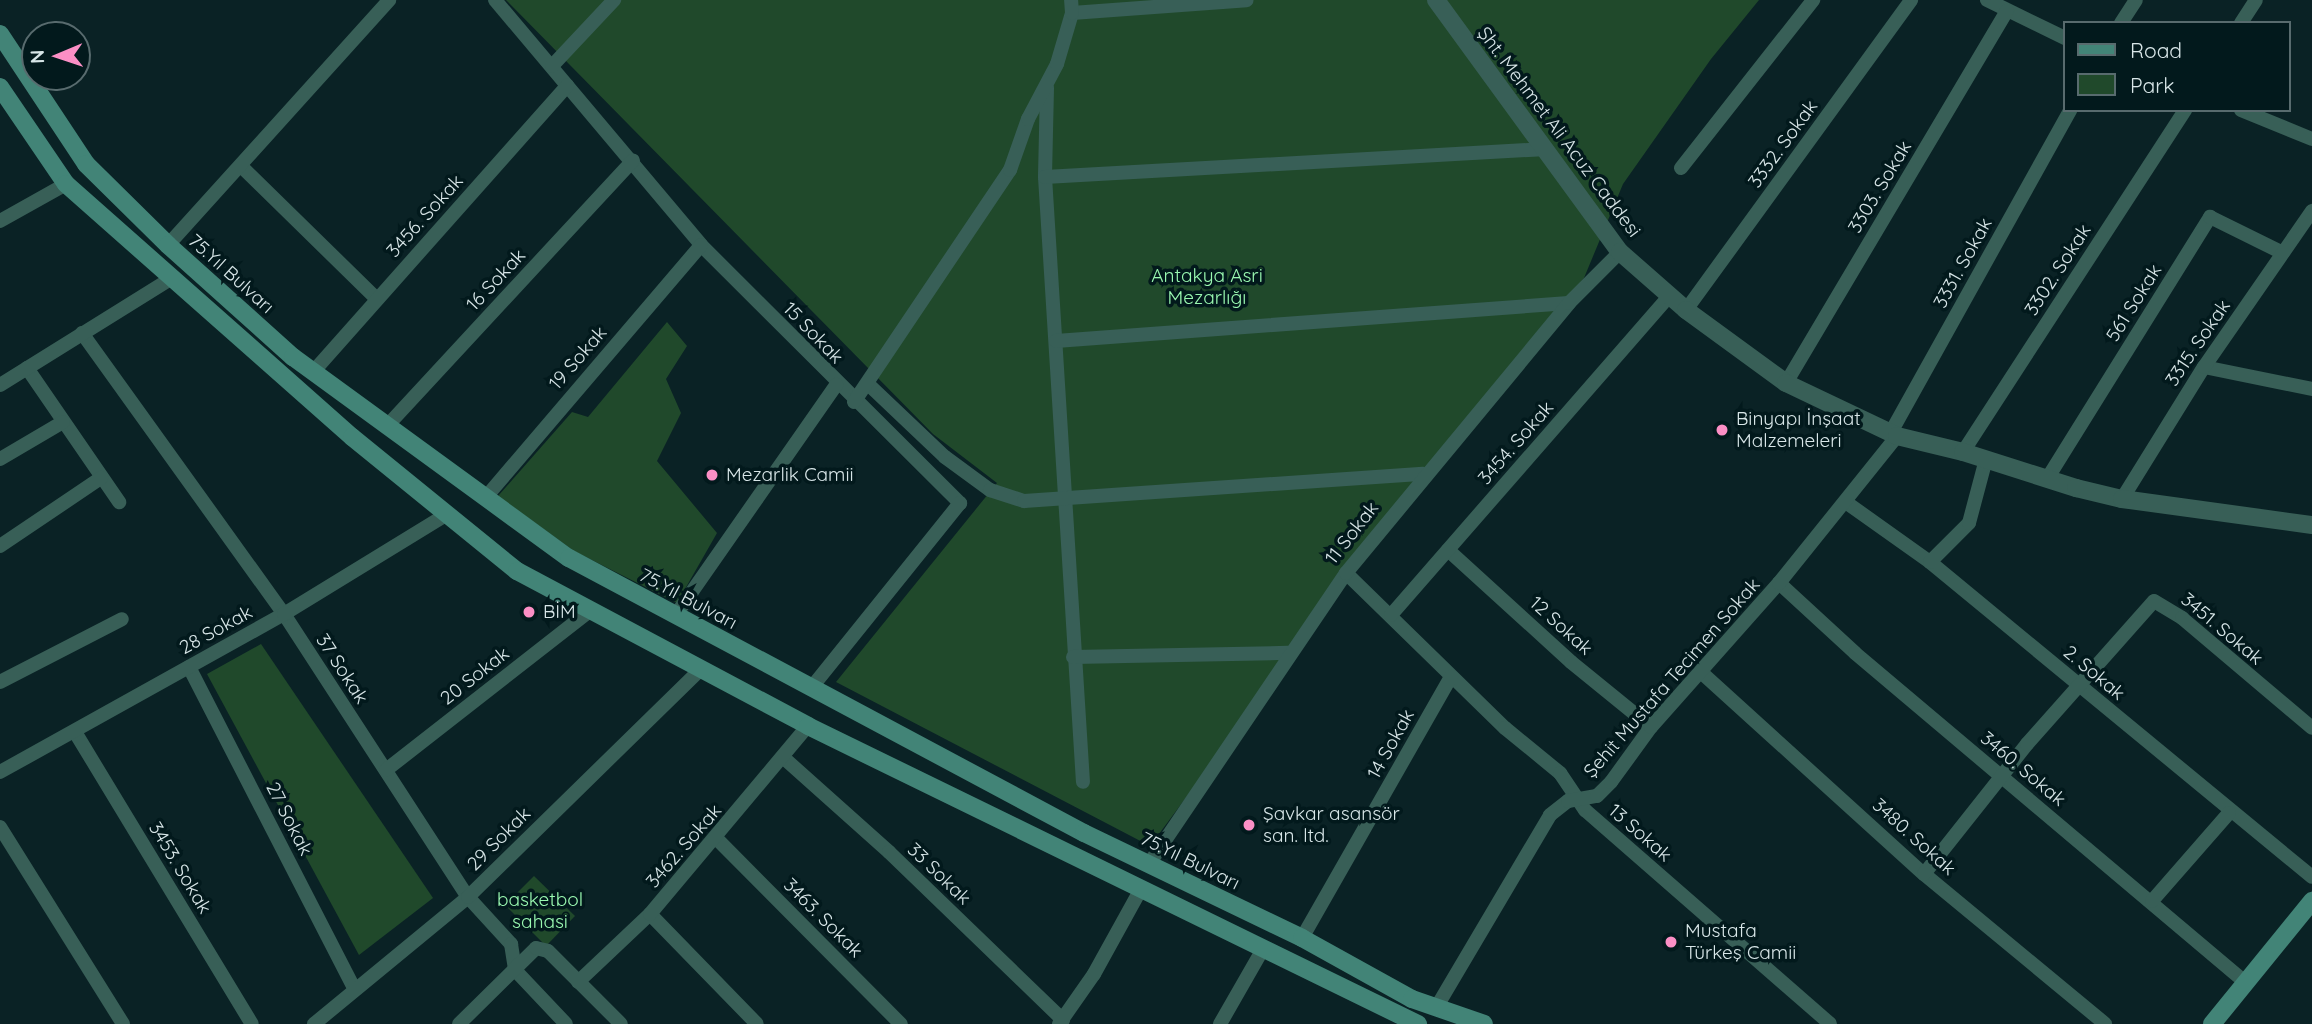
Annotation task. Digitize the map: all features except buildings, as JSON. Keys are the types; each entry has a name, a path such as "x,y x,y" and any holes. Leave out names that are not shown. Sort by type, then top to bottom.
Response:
{"main road":[{"name":"75.Yıl Bulvarı","path":"0,34 86,164 168,245 313,372 569,558 1149,864 1302,938 1412,999 1484,1024"},
{"path":"0,87 65,184 447,514 517,571 587,612 808,726 1263,949 1396,1020 1418,1024"},
{"path":"2212,1024 2312,901"}],"street":[{"path":"168,245 242,167 389,0"},
{"name":"15 Sokak","path":"495,0 633,160 701,245 836,385 960,503 811,688"},
{"path":"552,66 614,0"},
{"path":"1083,782 1063,501 1045,177 1047,88 1071,7 1247,0"},
{"name":"Şht. Mehmet Ali Acuz Caddesi","path":"1436,0 1542,149 1620,252 1686,310 1786,383 1894,435 1963,452 2047,479 2122,499 2312,525"},
{"path":"1681,168 1813,0"},
{"name":"3332. Sokak","path":"1686,310 1911,0"},
{"path":"1987,0 2064,38"},
{"path":"2123,21 2136,0"},
{"path":"2242,21 2256,0"},
{"name":"3303. Sokak","path":"1786,383 2007,11"},
{"name":"3456. Sokak","path":"313,372 567,86"},
{"path":"854,402 1010,170 1028,118 1047,88"},
{"name":"3331. Sokak","path":"1894,435 2069,112"},
{"name":"3302. Sokak","path":"1963,452 2184,112"},
{"path":"2246,112 2312,139"},
{"path":"1045,177 1542,149"},
{"name":"16 Sokak","path":"387,426 633,160"},
{"path":"242,167 377,299"},
{"path":"0,221 65,184"},
{"name":"3315. Sokak","path":"2122,499 2203,367 2312,211"},
{"name":"561 Sokak","path":"2047,479 2210,217 2283,253"},
{"name":"19 Sokak","path":"486,498 701,245"},
{"name":"11 Sokak","path":"1149,864 1288,653 1346,573 1423,474 1569,303 1620,252"},
{"path":"0,385 172,278"},
{"name":"3454. Sokak","path":"1391,615 1670,296"},
{"path":"1056,341 1569,303"},
{"name":"37 Sokak","path":"82,333 284,614 468,897 511,944 515,970 566,1024"},
{"path":"2203,367 2312,389"},
{"path":"27,368 119,502"},
{"path":"868,384 945,457 990,490 1024,501 1063,501 1423,474"},
{"path":"676,616 836,385"},
{"path":"0,459 63,422"},
{"name":"Şehit Mustafa Tecimen Sokak","path":"1436,1007 1550,815 1568,801 1579,802 1597,796 1611,782 1651,727 1702,673 1847,503 1894,435"},
{"path":"1930,562 1969,523 1986,459"},
{"path":"0,546 100,478"},
{"name":"2. Sokak","path":"1847,503 1930,562 2080,685 2229,813 2312,877"},
{"name":"28 Sokak","path":"0,772 284,614 447,514"},
{"name":"12 Sokak","path":"1448,550 1571,662 1651,727"},
{"name":"13 Sokak","path":"1346,573 1451,677 1560,774 1579,802 1830,1024"},
{"name":"3460. Sokak","path":"1779,583 2245,982"},
{"name":"3451. Sokak","path":"1924,874 2080,685 2154,601 2182,618 2312,728"},
{"name":"20 Sokak","path":"386,770 587,612"},
{"path":"0,682 122,619"},
{"path":"1073,657 1288,653"},
{"name":"27 Sokak","path":"189,667 354,988"},
{"name":"29 Sokak","path":"314,1024 354,988 468,897 701,670"},
{"name":"3480. Sokak","path":"1702,673 1924,874 2105,1024"},
{"name":"14 Sokak","path":"1302,938 1451,677"},
{"name":"3462. Sokak","path":"578,982 650,914 785,760 808,726"},
{"name":"3453. Sokak","path":"75,732 253,1024"},
{"name":"33 Sokak","path":"785,760 889,852 1061,1022"},
{"path":"2152,901 2229,813"},
{"path":"0,827 123,1024"},
{"name":"3463. Sokak","path":"717,839 901,1024"},
{"path":"1061,1022 1140,890"},
{"path":"650,914 757,1024"},
{"path":"459,1024 536,948 548,951 621,1024"},
{"path":"1220,1024 1263,949"}],"green space":[{"name":"Antakya Asri Mezarlığı","path":"506,0 1759,0 1711,59 1623,184 1584,278 1449,444 1150,846 836,682 997,483 933,434"},
{"path":"667,322 687,346 666,379 681,413 657,461 717,533 677,603 574,551 498,496 572,412 588,417"},
{"path":"261,644 433,898 359,955 207,674"},
{"name":"basketbol sahasi","path":"534,876 575,916 546,946 505,905"}],"place":[{"name":"Binyapı İnşaat Malzemeleri","path":"1722,430"},
{"name":"Mezarlik Camii","path":"712,475"},
{"name":"BİM","path":"529,612"},
{"name":"Şavkar asansör san. ltd.","path":"1249,825"},
{"name":"Mustafa Türkeş Camii","path":"1671,942"}]}
